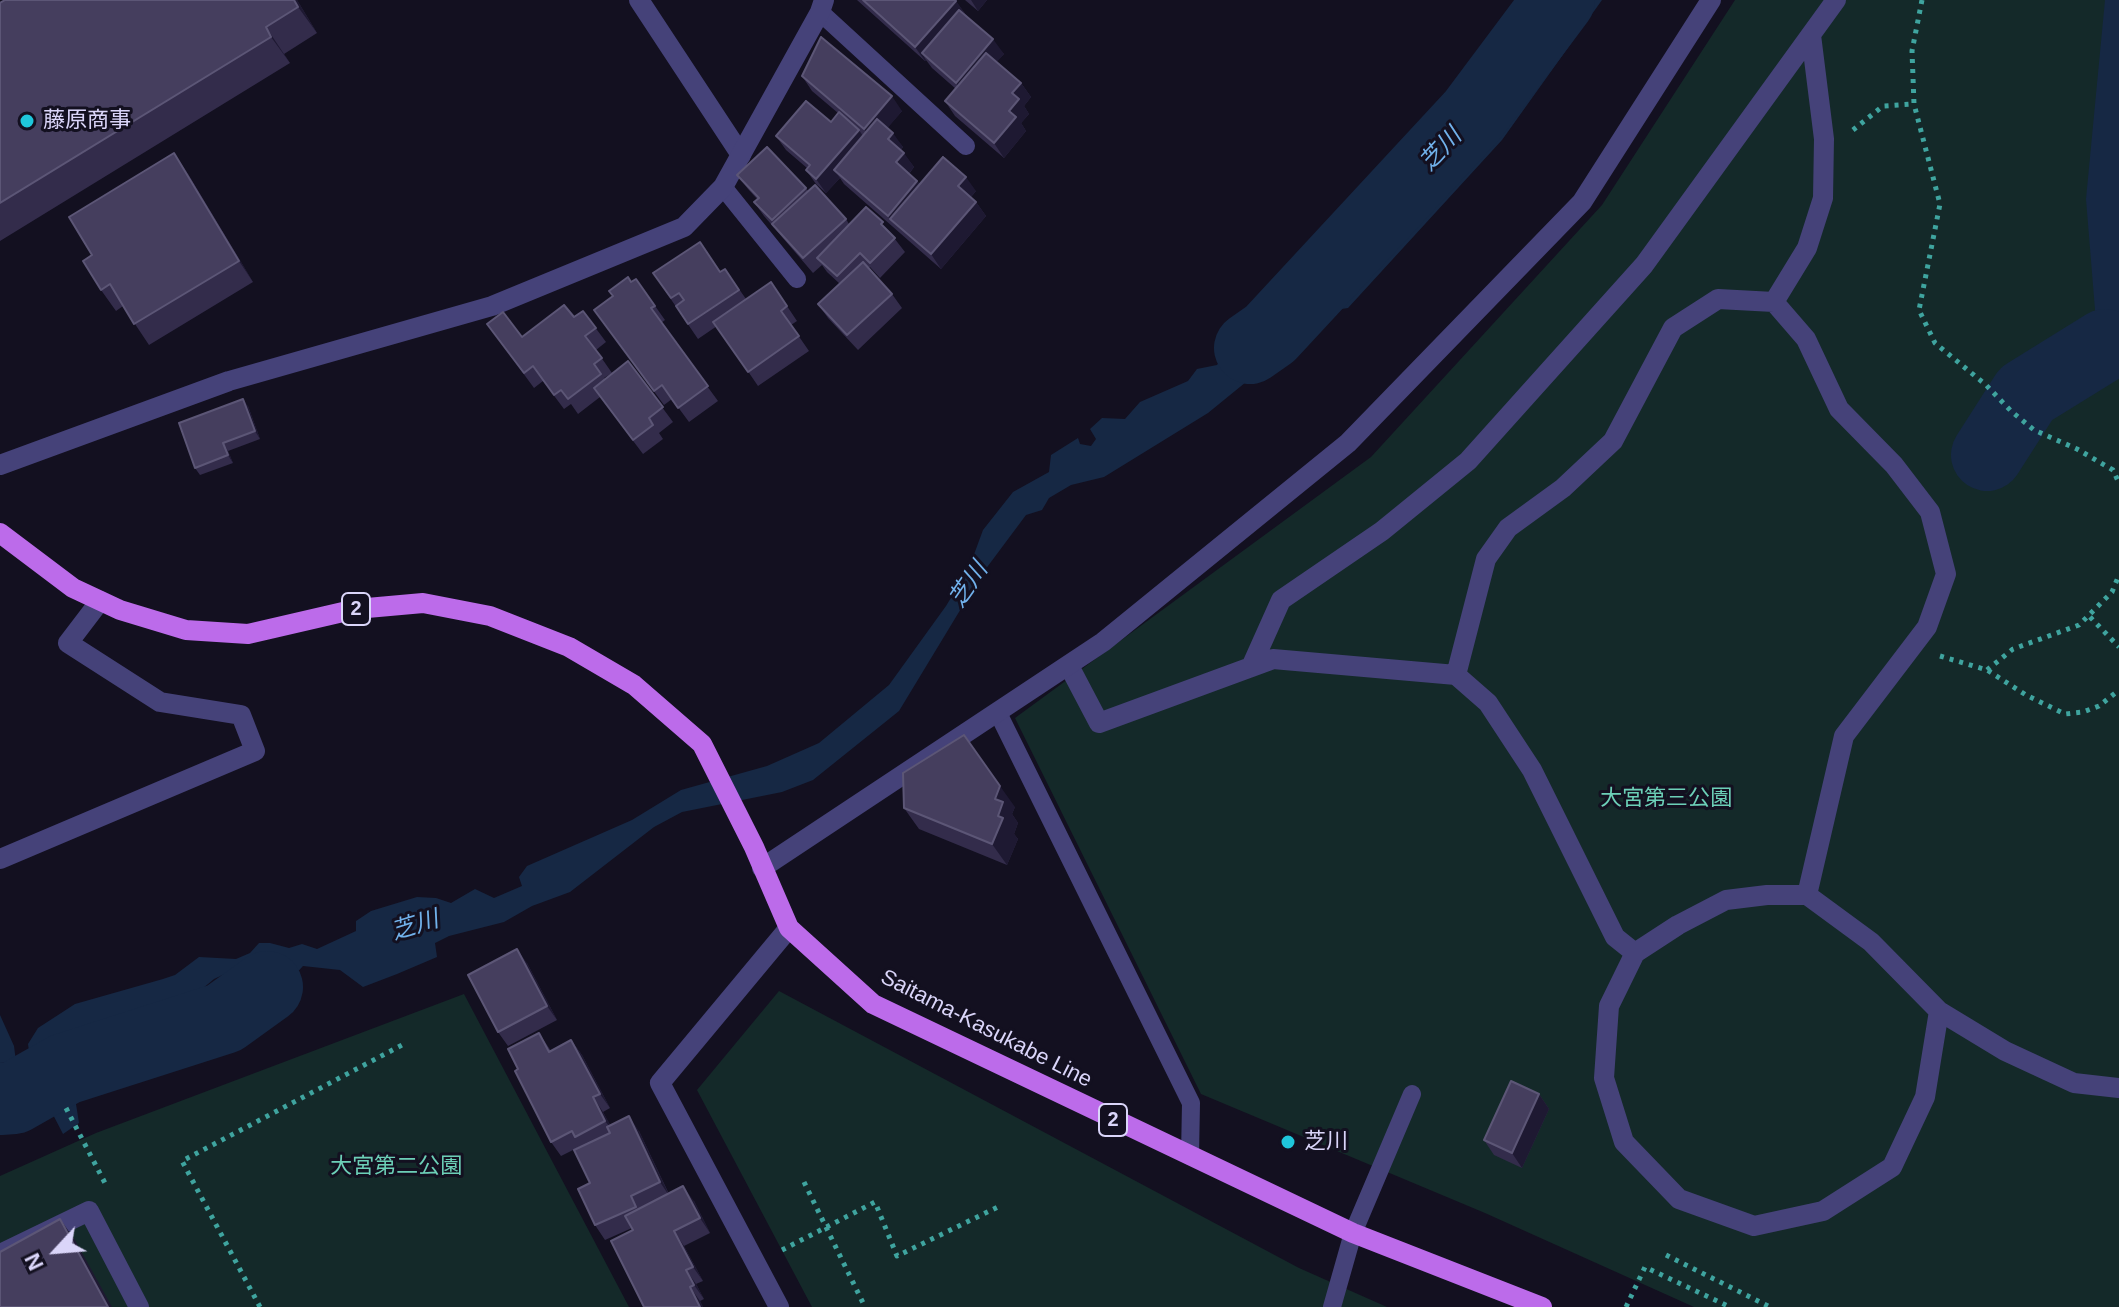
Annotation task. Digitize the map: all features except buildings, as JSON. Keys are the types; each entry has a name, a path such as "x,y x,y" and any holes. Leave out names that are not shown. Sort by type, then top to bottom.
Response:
{"main road":[{"name":"Saitama-Kasukabe Line","path":"0,533 73,588 120,610 186,630 248,634 356,609 423,603 490,616 569,647 634,685 702,744 754,847 789,928 873,1004 1353,1233 1542,1307"}],"street":[{"path":"639,0 741,155"},
{"path":"762,868 1103,642 1348,443 1582,202 1711,0"},
{"path":"1251,667 1281,600 1382,531 1468,461 1644,265 1836,0"},
{"path":"0,465 229,381 492,306 684,227 723,187 822,6"},
{"path":"1774,302 1807,248 1823,198 1824,139 1811,35"},
{"path":"1456,675 1486,559 1508,528 1563,488 1613,441 1673,328 1718,299 1774,302 1806,339 1839,409 1894,465 1930,512 1946,574 1927,627 1844,736 1807,895"},
{"path":"0,859 255,751 241,715 160,702 68,643 100,601"},
{"path":"1069,666 1099,723 1273,659 1456,675 1488,703 1532,770 1615,937 1635,953"},
{"path":"1939,1011 1925,1097 1892,1167 1823,1211 1754,1226 1679,1199 1624,1142 1604,1078 1609,1006 1635,953 1678,925 1726,900 1767,895 1807,895 1871,942 1939,1011 2005,1051 2074,1083 2119,1088"},
{"path":"779,1307 660,1083 789,928"},
{"path":"0,1254 89,1211 139,1307"}],"lane":[{"path":"822,6 966,146"},
{"path":"723,187 797,279"},
{"path":"998,713 1191,1103 1190,1156"},
{"path":"1332,1307 1353,1233 1412,1094"}],"path":[{"path":"1922,0 1912,51 1914,104 1940,204 1919,310 1935,343 2034,430 2077,449 2113,470 2119,483"},
{"path":"1824,159 1856,127 1883,106 1914,104"},
{"path":"1987,670 2013,649 2067,630 2090,617 2112,592 2119,575"},
{"path":"2090,617 2119,647"},
{"path":"1912,647 1987,670 2026,695 2065,714 2099,706 2119,690"},
{"path":"260,1307 182,1161 404,1044"},
{"path":"804,1182 865,1307"},
{"path":"756,1263 875,1202 897,1256 1002,1205"},
{"path":"1666,1255 1770,1307"},
{"path":"1626,1307 1645,1267 1730,1307"}],"green space":[{"name":"大宮第三公園","path":"1735,0 2119,0 2119,1307 1694,1307 1485,1213 1201,1094 1015,718 1371,457 1602,205"},
{"path":"779,991 1299,1268 1387,1307 812,1307 697,1090"},
{"name":"大宮第二公園","path":"464,994 629,1307 0,1307 0,1176 96,1133"}],"water":[{"path":"1540,0 1602,0 1502,140 1348,308 1328,311 1285,343 1273,360 1208,413 1104,477 1071,485 1049,498 1042,510 1026,515 982,574 899,711 813,780 782,792 682,812 654,827 570,892 532,906 504,922 449,936 435,943 437,957 397,974 363,987 340,970 303,966 282,989 241,1015 186,1037 179,1048 149,1058 119,1055 104,1058 90,1067 73,1085 79,1123 63,1134 46,1101 31,1097 13,1113 0,1111 0,1092 20,1090 33,1077 28,1044 38,1028 75,1004 175,975 199,957 236,959 250,953 259,943 289,948 302,944 317,949 356,931 356,921 371,911 417,897 451,903 475,889 494,898 522,886 519,877 527,866 632,820 681,790 767,766 819,743 889,685 946,606 969,568 983,530 1013,492 1049,472 1051,455 1078,438 1080,444 1091,446 1096,439 1090,429 1102,418 1125,419 1140,402 1188,381 1197,369 1217,365 1228,350 1252,331 1262,332 1268,325 1268,311 1278,302 1296,295 1316,280 1335,279 1356,254 1350,242 1411,191 1482,91 1477,80 1498,66 1496,51 1506,42 1518,43","holes":["282,958 287,964 282,973 274,970 244,976 233,989 222,1014 173,1035 155,1035 146,1023 165,1007 187,1007 205,1000 202,989 214,979 251,962"]},
{"path":"2105,0 2119,0 2119,378 2096,322 2086,199"},
{"path":"0,1015 14,1046 16,1062 0,1063"}],"waterway":[{"name":"芝川","path":"1250,348 1270,334 1473,115 1559,0"},
{"path":"1987,455 2026,394 2105,345"},
{"name":"芝川","path":"0,1099 14,1098 65,1069 224,1018 267,987"}],"place":[{"name":"藤原商事","path":"27,121"},
{"name":"芝川","path":"1288,1142"}]}
